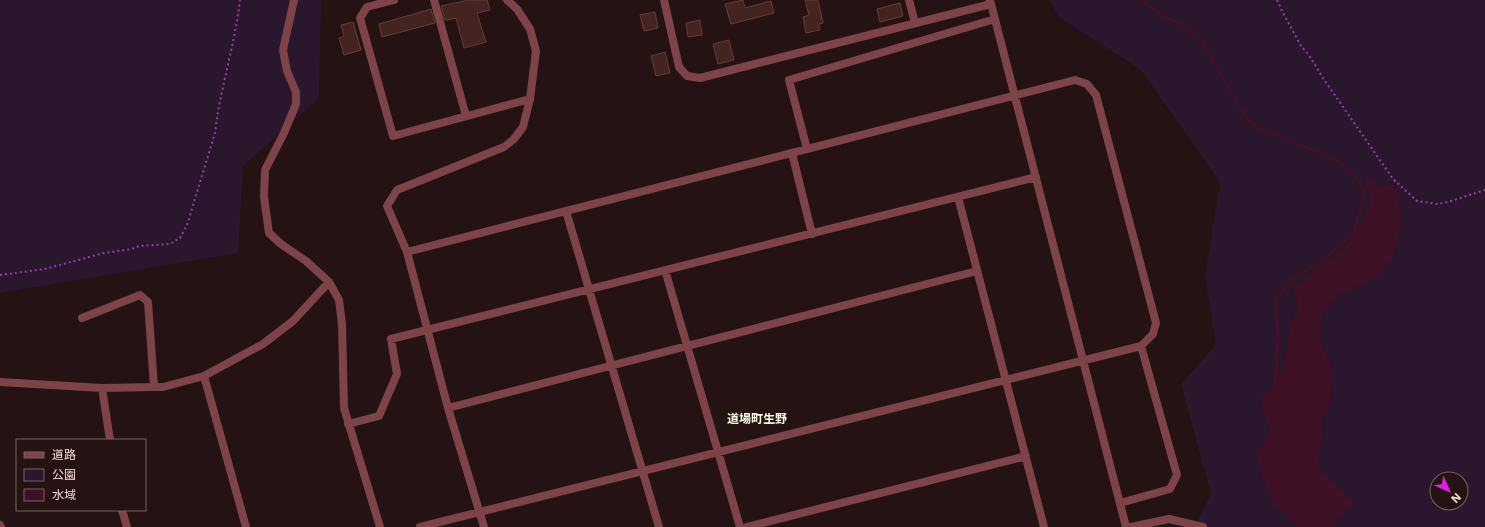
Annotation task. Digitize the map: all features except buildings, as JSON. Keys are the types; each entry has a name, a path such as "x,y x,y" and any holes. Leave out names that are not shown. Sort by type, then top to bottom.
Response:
{"street":[{"path":"294,0 284,50 287,71 296,92 296,104 266,170 264,197 269,233 281,244 306,261 329,282 339,300 342,324 344,408 380,527"},
{"path":"394,0 367,7 360,18 393,136 530,98"},
{"path":"434,0 466,116"},
{"path":"484,527 448,408 408,252 387,206 397,190 504,147 514,139 523,127 530,98 536,50 530,29 516,9 507,0"},
{"path":"666,0 679,67 687,76 700,78 915,23 990,2 1126,527"},
{"path":"909,0 915,23"},
{"path":"807,149 789,80 995,19"},
{"path":"408,252 1075,80 1087,84 1096,95 1156,323 1153,334 1141,346 420,527"},
{"path":"792,153 812,234"},
{"path":"348,424 379,416 397,374 391,339 1036,177"},
{"path":"958,197 1044,527"},
{"path":"566,212 659,527"},
{"path":"665,270 740,527"},
{"path":"448,408 977,271"},
{"path":"0,382 102,388 164,387 204,376 263,344 294,321 329,282"},
{"path":"82,318 140,295 148,302 154,387"},
{"path":"1120,503 1170,489 1176,475 1141,346"},
{"path":"204,376 246,527"},
{"path":"102,388 110,439"},
{"path":"747,527 1026,456"},
{"path":"122,511 127,527"},
{"path":"1131,527 1169,519 1203,527"}],"path":[{"path":"0,275 45,269 104,253 132,249 139,246 170,244 180,238 187,225 215,133 216,118 233,43 240,0"},
{"path":"1277,0 1301,46 1309,55 1323,78 1394,179 1417,200 1438,204 1485,190"}],"green space":[{"path":"0,0 321,0 319,98 243,166 238,253 0,293"},
{"path":"1049,0 1485,0 1485,527 1194,527 1211,494 1181,384 1216,345 1205,276 1220,182 1141,70 1060,18"}],"water":[{"path":"1367,177 1378,187 1395,184 1402,224 1393,258 1374,280 1336,296 1322,317 1319,338 1333,372 1330,402 1321,420 1324,436 1316,451 1321,470 1354,503 1331,527 1299,527 1274,504 1261,475 1257,453 1270,432 1260,398 1276,384 1284,364 1290,328 1298,305 1293,289 1346,246 1363,223 1371,197 1364,180"}],"waterway":[{"path":"1141,0 1164,17 1180,23 1202,42 1245,116 1260,130 1278,135 1338,161 1356,176 1365,191 1354,232 1327,257 1293,279 1276,299 1278,339 1275,389"}],"district":[{"name":"道場町生野","path":"757,418"}]}
